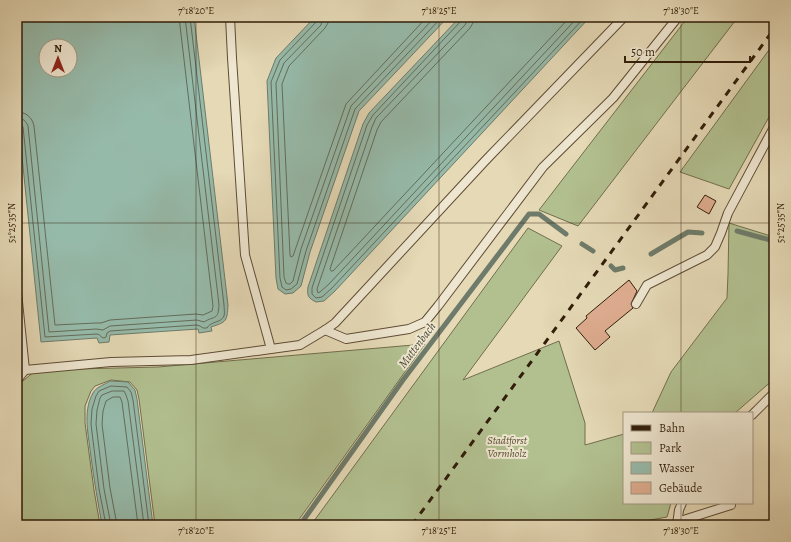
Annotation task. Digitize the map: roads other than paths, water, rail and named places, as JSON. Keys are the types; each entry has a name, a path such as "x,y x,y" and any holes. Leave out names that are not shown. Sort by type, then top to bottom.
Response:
{"lane":[{"path":"230,17 245,255 271,349"},
{"path":"25,370 111,362 191,360 300,345 335,323 485,162 624,17"},
{"path":"325,330 346,339 408,329 425,322 543,167 613,98 678,17"},
{"path":"636,304 647,285 707,255 715,248 728,213 774,127"},
{"path":"17,292 25,370 17,380"},
{"path":"753,414 774,393"},
{"path":"682,504 677,524 731,505"}],"water":[{"path":"17,17 194,17 228,305 226,318 220,324 211,327 212,331 199,333 198,329 110,335 109,342 99,343 97,338 41,342 17,108"},
{"path":"315,17 448,17 359,111 310,252 301,286 293,293 285,294 278,289 276,278 267,81 276,58"},
{"path":"460,17 590,17 335,291 324,301 316,302 309,296 308,287 363,124 369,113"},
{"path":"110,381 128,382 135,390 153,525 102,525 92,466 87,416 90,400 94,391"}],"waterway":[{"name":"Muttenbach","path":"300,525 403,380 529,214 539,214 566,234"},
{"name":"Muttenbach","path":"737,231 774,241"},
{"name":"Muttenbach","path":"651,254 688,232 702,233"},
{"name":"Muttenbach","path":"582,244 593,251"},
{"name":"Muttenbach","path":"611,266 615,270 623,268"}],"railway":[{"path":"412,525 774,29"}],"park label":[{"name":"Stadtforst Vormholz","path":"507,446"}]}
